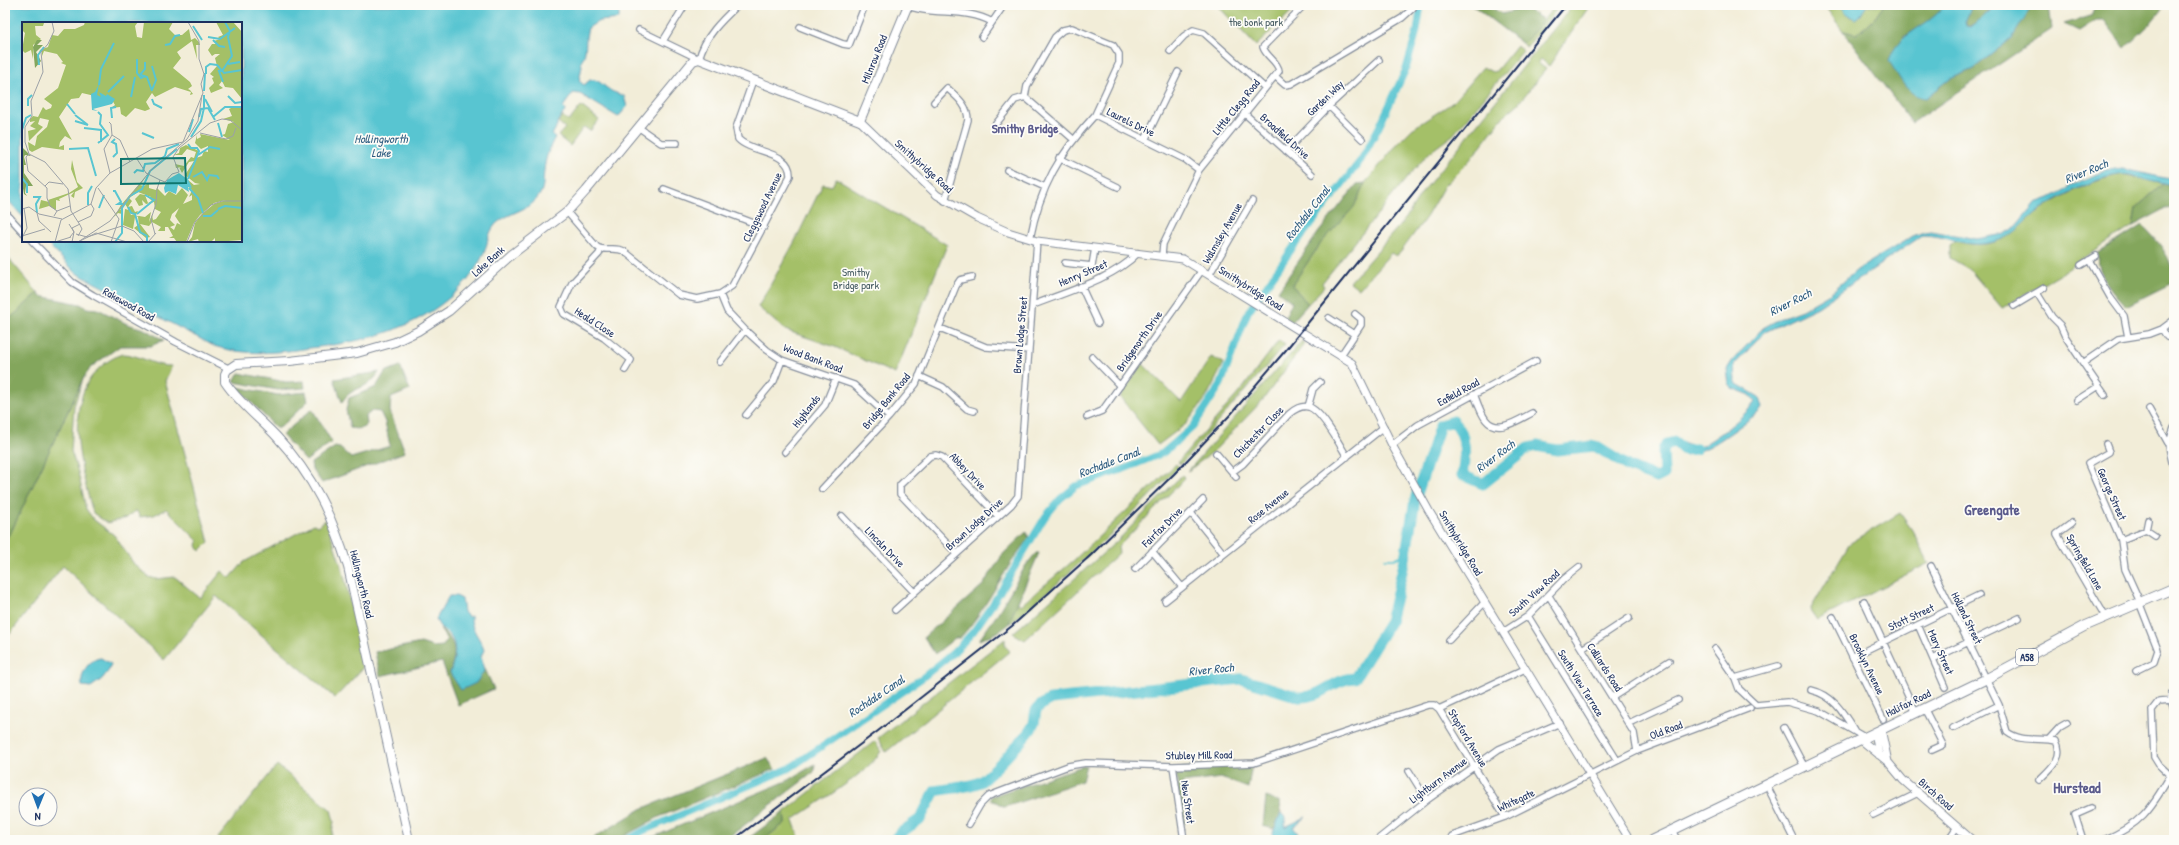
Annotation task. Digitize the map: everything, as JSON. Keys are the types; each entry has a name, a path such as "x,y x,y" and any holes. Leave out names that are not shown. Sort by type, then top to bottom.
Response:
{"highway":[{"name":"Halifax Road","path":"1652,840 1986,679 2105,616 2174,588"}],"main road":[{"name":"Milnrow Road","path":"860,121 906,5"},
{"name":"Smithybridge Road","path":"699,59 860,121"},
{"name":"Lake Bank","path":"228,368 236,364 290,361 357,353 394,342 418,331 449,311 539,231 566,212 586,191 638,127 664,90 688,64 699,59"},
{"name":"Hollingworth Road","path":"228,368 225,374 225,382 302,467 326,507 338,535 348,567 409,840"}],"street":[{"path":"663,41 685,5"},
{"path":"699,59 702,46 738,5"},
{"path":"800,27 849,45 865,5"},
{"path":"906,5 982,16 992,22"},
{"path":"982,37 1004,5"},
{"path":"1275,76 1279,71 1279,66 1264,51 1263,47 1304,5"},
{"name":"Little Clegg Road","path":"1162,255 1163,244 1199,170 1264,87 1275,76 1285,85 1292,84 1402,18 1413,8"},
{"path":"1025,97 1027,86 1055,37 1063,30 1072,28 1113,45 1119,54 1119,64 1095,115"},
{"name":"Smithybridge Road","path":"639,30 699,59"},
{"path":"1170,50 1184,36 1194,30 1204,33 1264,87"},
{"name":"Garden Way","path":"1286,151 1329,106 1379,60"},
{"path":"1145,140 1178,72"},
{"name":"Cleggswood Avenue","path":"720,294 732,286 789,180 790,172 783,160 744,145 738,139 736,128 753,80"},
{"path":"934,102 947,88 964,105 968,113 968,120 946,201"},
{"path":"995,125 1015,100 1025,97"},
{"path":"1025,97 1031,104 1073,140"},
{"path":"1329,106 1362,139"},
{"name":"Broadfield Drive","path":"1244,113 1312,174"},
{"name":"Laurels Drive","path":"1030,239 1035,211 1059,158 1095,115 1186,160 1199,170"},
{"name":"Smithybridge Road","path":"860,121 946,201 977,218 1038,241 1162,255 1182,259 1352,363 1392,445 1429,511 1484,603 1560,723 1630,840"},
{"path":"638,127 661,143 677,143"},
{"path":"1059,158 1118,187"},
{"path":"1007,170 1045,187"},
{"path":"664,189 764,227"},
{"name":"Walmsley Avenue","path":"1209,275 1252,201"},
{"path":"5,212 22,231"},
{"path":"566,212 601,249 615,247 624,251 679,295 697,299 720,294"},
{"name":"Brown Lodge Street","path":"1022,431 1038,241"},
{"name":"Rakewood Road","path":"33,242 72,282 93,295 228,368"},
{"path":"1065,263 1092,266 1095,248"},
{"name":"Heald Close","path":"601,249 599,254 572,282 561,307 564,314 604,338 630,360 625,370"},
{"name":"Henry Street","path":"1033,305 1116,270 1130,261 1138,253"},
{"path":"2081,265 2096,256"},
{"path":"2089,260 2110,298 2124,316 2128,337"},
{"name":"Bridgenorth Drive","path":"1087,417 1102,411 1202,270"},
{"name":"Bridge Bank Road","path":"822,489 889,416 916,384 956,286 960,280 972,277"},
{"path":"1081,286 1098,323"},
{"path":"2014,306 2044,288"},
{"path":"2037,293 2052,317 2060,325 2082,363 2105,395"},
{"name":"Wood Bank Road","path":"720,294 727,311 745,330 782,360 854,385 889,416"},
{"path":"1341,355 1360,325 1360,319 1356,314"},
{"path":"1329,318 1354,334"},
{"path":"2082,363 2118,339 2149,334 2162,329 2174,320"},
{"path":"940,328 986,347 1029,350"},
{"path":"2162,329 2167,337"},
{"path":"720,362 745,330"},
{"path":"1092,357 1120,386"},
{"path":"746,415 774,381 782,360"},
{"name":"Eafield Road","path":"1392,445 1418,425 1536,361"},
{"path":"920,376 943,387 967,409 974,411"},
{"name":"Highlands","path":"785,452 825,405 836,378"},
{"path":"1320,382 1313,389 1308,407 1314,410 1331,432 1347,457"},
{"path":"2078,400 2099,386"},
{"path":"1474,394 1486,421 1493,425 1505,426 1532,413"},
{"name":"Chichester Close","path":"1216,453 1234,474 1289,414 1298,407 1308,407"},
{"path":"2148,409 2168,443 2174,469"},
{"name":"Rose Avenue","path":"1165,601 1384,427"},
{"path":"2168,443 2174,428"},
{"name":"Brown Lodge Drive","path":"895,610 1018,496 1022,431"},
{"name":"George Street","path":"2106,444 2108,452 2088,464 2121,540 2125,569 2140,602 2158,650 2154,662 2136,671"},
{"name":"Abbey Drive","path":"956,553 900,494 900,485 930,456 936,455 942,458 998,516"},
{"name":"Fairfax Drive","path":"1135,569 1203,500"},
{"path":"1190,513 1224,554"},
{"name":"Lincoln Drive","path":"842,516 914,592"},
{"path":"2146,530 2148,520"},
{"name":"Springfield Lane","path":"2072,523 2057,534 2105,616"},
{"path":"2121,540 2146,530"},
{"path":"2146,530 2155,536"},
{"path":"1152,551 1182,587"},
{"name":"Holland Street","path":"1931,566 1999,705 2007,732 2011,736 2018,738 2049,739"},
{"name":"South View Road","path":"1503,632 1528,616 1564,579 1579,567"},
{"name":"Stott Street","path":"1852,657 1979,595"},
{"name":"Calliards Road","path":"1548,596 1629,723 1634,733 1637,752"},
{"path":"1864,601 1916,713"},
{"path":"1449,640 1484,603"},
{"name":"South View Terrace","path":"1528,616 1617,760"},
{"name":"Brooklyn Avenue","path":"1833,617 1883,719"},
{"path":"1582,649 1629,618"},
{"path":"1933,659 2019,618"},
{"name":"Mary Street","path":"1918,625 1945,687"},
{"path":"1715,649 1722,654 1735,678 1739,689 1756,705 1787,702 1819,711 1854,730"},
{"path":"1613,697 1669,661"},
{"path":"1735,678 1778,666"},
{"name":"Stopford Avenue","path":"1505,817 1439,709 1525,669"},
{"path":"1811,690 1820,692 1832,699 1844,712 1854,730 1862,738"},
{"path":"2104,840 2123,832 2151,808 2172,778 2154,757 2152,710 2159,701 2171,697 2174,710"},
{"path":"1629,723 1678,700"},
{"name":"Stubley Mill Road","path":"969,824 980,805 989,796 1068,766 1086,763 1173,766 1254,763 1428,705 1434,705 1439,709"},
{"path":"1954,728 1999,705"},
{"name":"Old Road","path":"1590,773 1617,760 1750,708"},
{"path":"1924,708 1943,745 1932,750"},
{"name":"Lightburn Avenue","path":"1376,840 1427,800 1499,749 1560,723"},
{"path":"2039,780 2057,761 2060,754 2056,741 2049,739 2060,727 2067,723"},
{"path":"1784,728 1804,766"},
{"path":"1878,730 1879,755"},
{"name":"Birch Road","path":"1878,730 1888,762"},
{"name":"Birch Road","path":"1862,738 1888,762 1903,780 1972,840"},
{"name":"New Street","path":"1173,766 1184,840"},
{"path":"1409,771 1427,800"},
{"name":"Whitegate","path":"1450,840 1452,836 1505,817 1590,773"},
{"path":"1766,784 1794,840"},
{"path":"1873,815 1918,793"},
{"path":"2083,840 2075,815 2091,808"},
{"path":"1948,840 1957,827"},
{"path":"1673,830 1678,840"}],"green space":[{"name":"the bonk park","path":"1217,5 1298,5 1256,46"},
{"path":"1472,5 1488,5 1502,14 1525,8 1544,20 1523,44"},
{"path":"1556,5 1560,5 1527,47 1523,44"},
{"path":"1573,5 1590,5 1549,66 1541,59 1538,63 1546,69 1517,105 1503,117 1469,161 1444,186 1427,216 1400,253 1396,256 1391,253 1359,289 1350,282 1406,218 1421,194"},
{"path":"1824,5 1841,5 1851,17 1860,16 1867,5 1884,5 1874,19 1857,34 1843,31"},
{"path":"1884,5 1945,5 1931,19 1903,37 1926,98 1950,79 1973,69 2012,38 2031,5 2049,5 2052,29 1912,123 1843,31 1857,34 1874,19"},
{"path":"1972,5 1994,5 1977,23 1968,27 1965,22"},
{"path":"2095,5 2165,5 2149,25 2125,48 2104,20 2096,20 2079,31 2064,24 2091,16"},
{"path":"1517,45 1523,51 1453,135 1430,152 1406,179 1322,283 1324,287 1308,304 1292,285 1321,243 1354,206 1365,183 1399,142 1412,129 1452,103 1483,67 1492,72 1496,71"},
{"path":"581,106 599,120 590,131 584,127 570,146 558,136 565,128 558,122 562,116 569,121"},
{"path":"2123,174 2163,184 2136,208 2133,226 2062,273 2002,308 1969,269 1950,258 1950,245 1955,241 1972,244 1986,244 1997,241 2015,230 2047,206 2065,196 2103,179"},
{"name":"Smithy Bridge park","path":"836,178 947,245 895,374 835,347 785,330 758,307 794,243 823,184 832,186"},
{"path":"1365,183 1354,207 1321,243 1292,285 1308,304 1292,322 1285,317 1292,302 1278,291 1318,233 1357,184"},
{"path":"2163,184 2174,186 2174,208 2165,209 2133,226 2136,208"},
{"path":"2142,225 2154,237 2168,258 2174,282 2126,306 2117,297 2103,277 2097,254"},
{"path":"5,254 38,293 5,323"},
{"path":"38,293 40,296 80,304 87,308 98,309 127,324 144,329 164,340 151,346 120,346 91,367 83,379 12,530 5,540 5,330 8,327 5,323"},
{"path":"1279,340 1285,345 1181,464 1178,462 1243,388"},
{"path":"1302,341 1305,343 1262,401 1213,452 1188,471"},
{"path":"122,354 135,356 159,365 172,366 165,381 209,542 200,551 197,546 198,541 166,509 154,515 140,517 136,510 126,518 107,523 93,513 87,492 78,446 80,402 88,382 101,366"},
{"path":"1211,357 1224,363 1206,398 1186,424 1158,445 1120,397 1142,363 1181,402"},
{"path":"400,366 410,390 391,398 390,411 405,452 322,483 312,469 311,463 335,447 340,448 351,458 390,446 385,422 380,412 372,411 366,416 367,424 359,429 355,429 350,428 346,410 349,398 376,387 385,372"},
{"path":"379,372 375,378 351,393 342,402 334,379"},
{"path":"239,373 286,382 304,381 305,388 278,390 234,382"},
{"path":"83,379 74,406 71,451 78,472 86,509 94,520 114,535 134,564 149,577 156,579 175,577 200,598 222,571 230,578 244,562 314,524 317,526 326,520 343,571 363,658 362,669 335,698 216,596 164,660 63,566 5,640 5,540 12,530"},
{"path":"237,387 278,395 306,392 308,401 277,429"},
{"path":"312,409 332,442 306,461 282,435"},
{"path":"1176,464 1179,467 1096,548 1053,588 1008,625 1017,602 1021,605 1073,561"},
{"path":"1182,475 1185,478 1118,547 1119,553 1025,640 1013,633 1116,542"},
{"path":"1900,513 1912,530 1929,563 1817,620 1810,610 1849,544"},
{"path":"1026,532 1029,538 1011,562 979,614 960,638 955,638 935,654 924,637 983,585 1003,554"},
{"path":"1036,553 1039,553 1008,625 1000,631 979,640 996,616 1026,565"},
{"path":"440,629 450,639 454,648 454,659 450,673 476,683 485,669 494,689 458,705 442,662 380,676 375,652 421,643 433,647 443,646 447,640"},
{"path":"1005,639 1005,646 1010,651 886,752 878,738"},
{"path":"875,741 881,751 866,768 793,820 800,840 763,840 785,823 784,812"},
{"path":"767,758 775,769 659,817 617,840 590,840 641,809"},
{"path":"815,764 814,772 725,840 646,840 789,780"},
{"path":"277,765 331,810 334,821 331,840 219,840 218,838"},
{"path":"1086,765 1082,781 1005,807 990,799 992,796"},
{"path":"1252,765 1248,788 1221,778 1182,783 1185,823 1183,823 1176,774 1183,768"},
{"path":"1266,797 1280,802 1281,813 1274,829 1263,826"},
{"path":"784,812 785,823 763,840 746,840"}],"water":[{"name":"Hollingworth Lake","path":"5,5 619,5 619,19 599,21 588,28 585,50 581,62 582,66 579,81 584,85 590,80 598,81 611,91 624,96 627,107 618,117 580,94 573,93 563,107 566,110 557,122 557,126 552,135 555,137 546,158 543,187 537,198 526,207 500,220 495,225 489,235 485,249 476,267 467,281 450,297 433,310 395,330 354,341 286,351 262,353 238,351 214,346 76,273 46,242 242,242 242,22 22,22 22,216 5,197"},
{"path":"1841,5 1867,5 1860,16 1855,19 1845,12"},
{"path":"1945,5 1972,5 1965,22 1966,26 1971,27 1989,12 1994,5 2032,6 2012,38 1973,69 1950,79 1926,98 1919,97 1904,85 1889,61 1893,51 1906,36 1930,20"},
{"path":"2123,169 2174,180 2174,186 2140,179 2131,175 2107,177 2080,188 2047,205 2014,232 1999,240 1989,243 1972,244 1923,235 1818,307 1765,332 1734,365 1735,381 1737,384 1759,397 1762,407 1758,413 1712,445 1692,454 1683,455 1683,442 1698,448 1714,439 1729,427 1755,402 1750,395 1732,388 1729,385 1727,369 1733,360 1763,328 1783,317 1802,310 1828,295 1857,270 1913,236 1931,231 1977,239 2004,234 2017,226 2036,203 2050,198 2085,179 2106,171"},
{"path":"449,596 456,596 462,599 464,612 468,617 471,616 472,625 484,650 481,656 484,671 476,683 461,690 450,673 454,656 454,643 436,619"},
{"path":"101,658 111,664 109,670 102,679 91,687 82,686 82,676 86,668 93,661"},
{"path":"1281,813 1285,817 1285,827 1306,817 1293,827 1303,840 1270,840"}],"waterway":[{"name":"Rochdale Canal","path":"627,840 645,830 790,768 922,678 954,652 973,632 992,605 1045,517 1060,499 1076,486 1163,453 1193,427 1221,384 1248,312 1294,246 1361,160 1379,127 1406,69 1417,31 1421,5"},
{"name":"River Roch","path":"894,840 899,834 920,819 935,791 970,786 984,779 1028,733 1034,724 1035,714 1039,707 1052,699 1241,679 1299,697 1307,697 1347,679 1355,678 1390,622 1405,559 1415,500 1440,425 1453,421 1458,426 1464,446 1462,475 1483,484 1528,448 1537,446 1557,450 1595,446 1629,467 1656,478 1664,474 1663,450 1667,444 1675,442 1684,450 1696,449"},
{"path":"1385,559 1394,559 1405,554"}],"railway":[{"path":"733,840 878,731 1012,626 1091,555 1174,474 1231,414 1285,351 1566,5"}],"district":[{"name":"Smithy Bridge","path":"1025,128"},
{"name":"Greengate","path":"1992,509"},
{"name":"Hurstead","path":"2077,787"}]}
